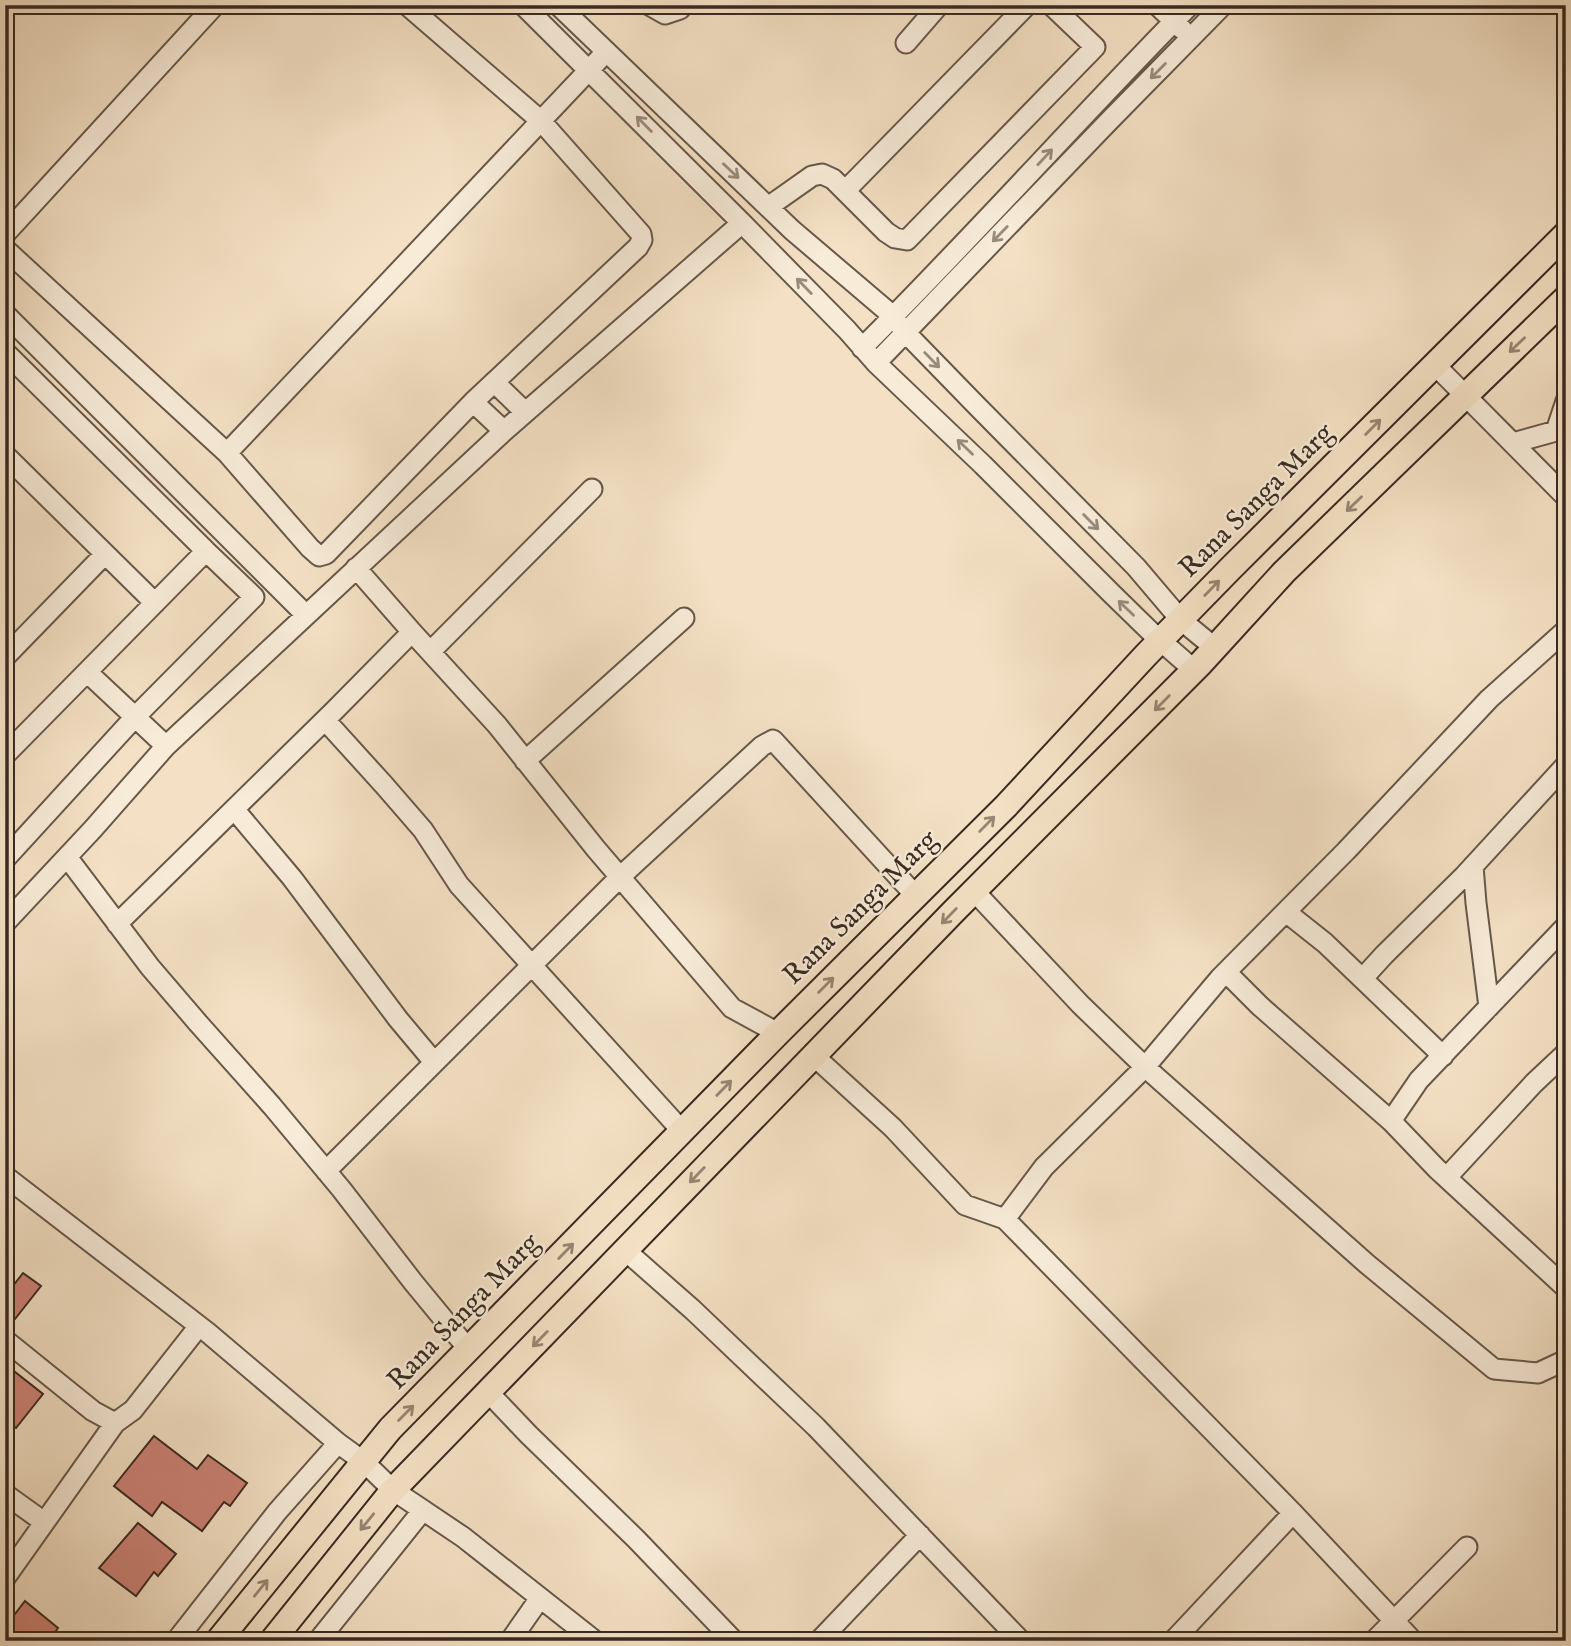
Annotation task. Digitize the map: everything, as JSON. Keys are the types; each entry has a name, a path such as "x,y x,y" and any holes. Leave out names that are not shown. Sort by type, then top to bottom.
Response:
{"main road":[{"name":"Rana Sanga Marg","path":"218,1641 390,1429 778,1033 1006,806 1181,620 1566,233"},
{"path":"272,1641 393,1490 974,891 1195,670 1284,572 1566,298"}],"street":[{"path":"5,234 215,5"},
{"path":"5,249 227,453 310,548 320,556 326,554 473,402 638,247 642,240 641,234 541,121 407,5"},
{"path":"523,5 742,223 876,363 1153,634 1195,670"},
{"path":"558,5 792,230 899,324 1136,567 1181,620 1215,648"},
{"path":"649,5 665,14 684,5"},
{"path":"906,43 939,5"},
{"path":"845,191 1027,5"},
{"path":"768,207 812,176 822,174 833,178 886,232 895,238 906,240 1095,47 1051,5"},
{"path":"1157,5 1192,37"},
{"path":"876,363 899,324 1190,5"},
{"path":"862,348 899,324 1223,5"},
{"path":"227,453 606,52"},
{"path":"5,923 93,830 166,746 504,430 742,223"},
{"path":"6,316 306,615"},
{"path":"5,352 254,597 135,718 5,859"},
{"path":"1435,365 1566,497"},
{"path":"494,382 525,412"},
{"path":"1513,443 1556,431 1566,401"},
{"path":"473,402 504,430"},
{"path":"5,455 155,603"},
{"path":"431,652 592,489"},
{"path":"8,748 206,551"},
{"path":"5,657 105,554"},
{"path":"356,568 497,725 620,877 732,1008 778,1033"},
{"path":"525,761 684,618"},
{"path":"1005,1219 1044,1167 1145,1067 1226,972 1346,851 1489,699 1566,630"},
{"path":"117,924 412,632"},
{"path":"87,672 166,746"},
{"path":"325,720 423,830 459,885 498,930 533,964 682,1131"},
{"path":"326,1171 620,877 762,746 773,740 915,895"},
{"path":"1363,978 1473,866 1566,765"},
{"path":"234,809 292,878 434,1062"},
{"path":"67,857 117,924 198,1023 326,1171 469,1350"},
{"path":"1473,866 1489,1007"},
{"path":"974,891 1080,1004 1145,1067 1367,1264 1494,1369 1538,1373 1566,1360"},
{"path":"1286,912 1325,943 1443,1056"},
{"path":"1391,1121 1419,1080 1566,926"},
{"path":"1226,972 1391,1121 1566,1289"},
{"path":"1447,1177 1534,1083 1566,1054"},
{"path":"814,1056 892,1128 965,1205 1005,1219 1293,1513 1413,1641"},
{"path":"5,1177 199,1326 393,1490 463,1537 595,1641"},
{"path":"626,1251 693,1310 816,1427 1021,1641"},
{"path":"5,1578 115,1423 133,1410 199,1326"},
{"path":"5,1340 93,1410 115,1423"},
{"path":"488,1392 734,1641"},
{"path":"176,1641 277,1512 338,1443"},
{"path":"5,1494 44,1522"},
{"path":"318,1641 423,1510"},
{"path":"1173,1641 1293,1513"},
{"path":"818,1641 920,1535"},
{"path":"1374,1641 1467,1548"},
{"path":"510,1641 540,1598"}],"building":[{"path":"23,1273 41,1286 15,1319 5,1312 5,1296"},
{"path":"5,1364 43,1394 16,1428 5,1420"},
{"path":"154,1436 197,1469 208,1455 247,1483 230,1506 224,1502 202,1531 162,1502 152,1516 114,1486"},
{"path":"138,1523 176,1554 158,1576 154,1572 136,1596 99,1568"},
{"path":"25,1601 58,1628 49,1641 23,1641 5,1627"}]}
